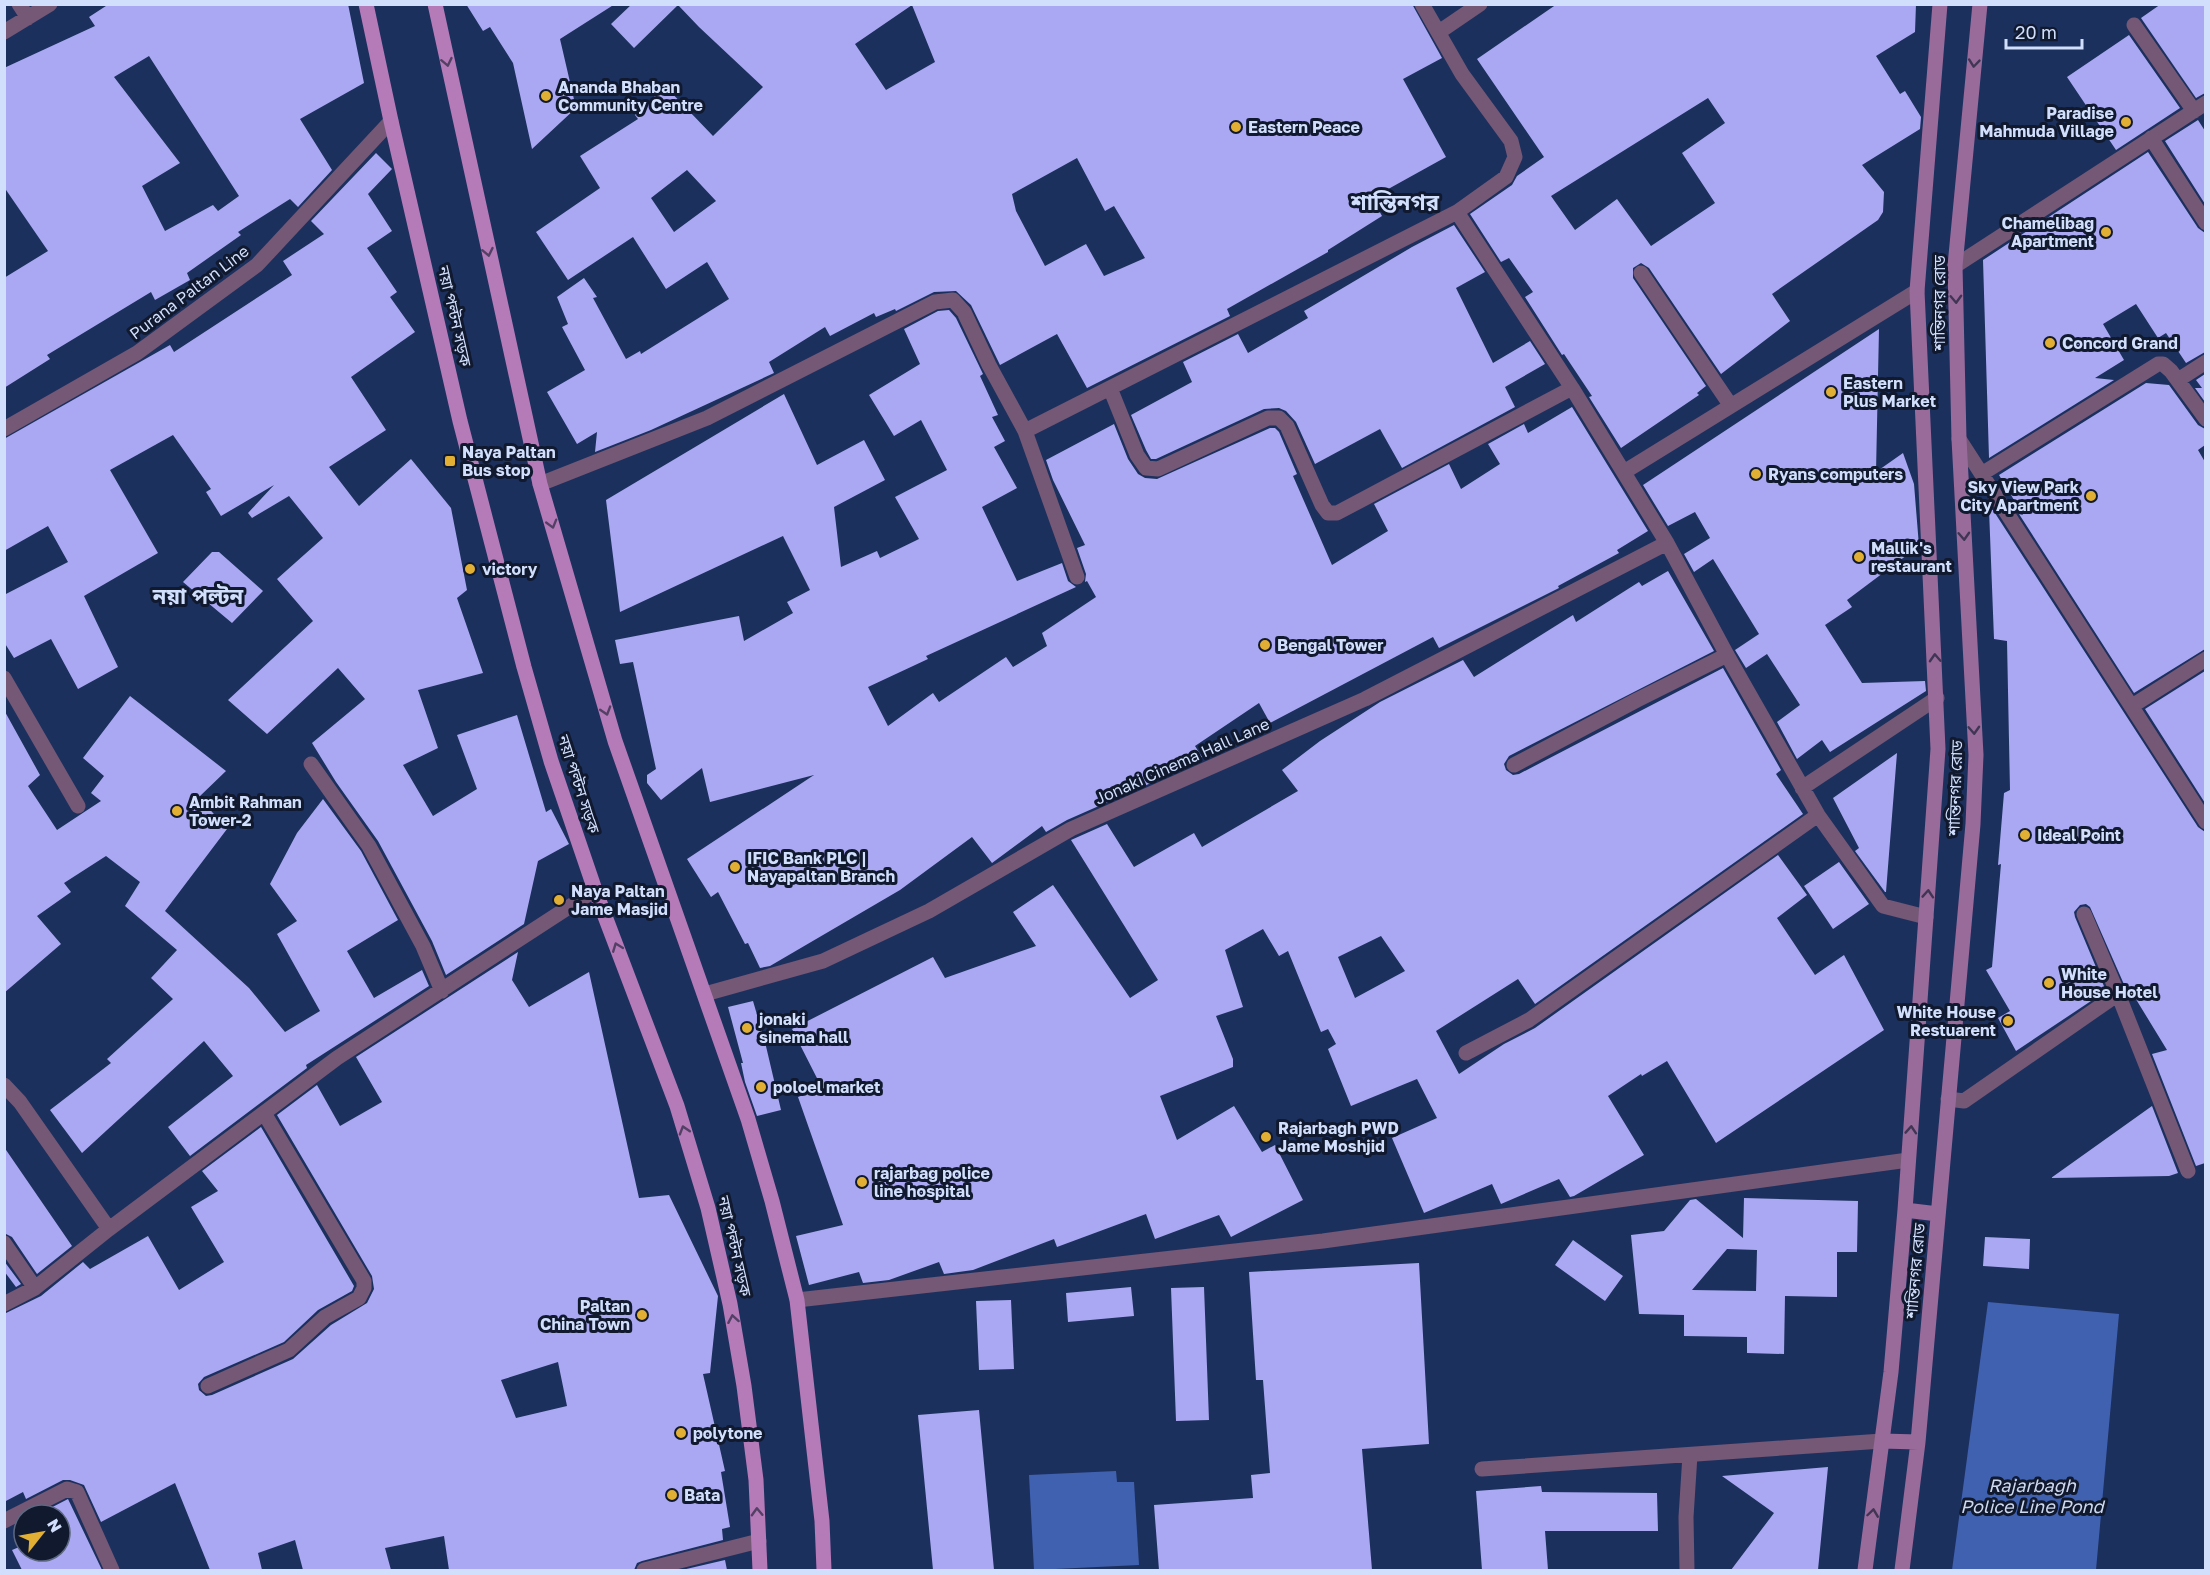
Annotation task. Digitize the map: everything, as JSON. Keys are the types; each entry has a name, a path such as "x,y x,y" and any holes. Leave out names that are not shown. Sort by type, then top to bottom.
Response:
{"main road":[{"name":"নয়া পল্টন সড়ক","path":"366,4 460,421 524,668 551,761 596,891 677,1106 708,1208 730,1304 744,1386 756,1480 760,1570"},
{"path":"435,4 540,484 615,741 754,1139 797,1300 822,1521 824,1570"},
{"name":"শান্তিনগর রোড","path":"1865,1570 1891,1372 1938,748 1917,291 1940,4"},
{"name":"শান্তিনগর রোড","path":"1902,1570 1918,1442 1973,824 1976,755 1959,439 1955,266 1980,4"},
{"path":"1905,1210 1938,1214"},
{"path":"1882,1441 1918,1442"}],"street":[{"path":"19,4 28,18"},
{"path":"4,32 50,4"},
{"path":"1025,431 1457,212 1506,177 1515,157 1510,141 1462,74 1422,4"},
{"path":"1439,32 1480,4"},
{"path":"1955,266 2200,107 2134,25"},
{"name":"Purana Paltan Line","path":"4,429 137,353 257,265 391,121"},
{"path":"2151,138 2205,223"},
{"path":"1457,212 1572,388 1667,543 1727,655 1818,815 1883,906 1926,917"},
{"path":"1641,273 1731,406"},
{"path":"1624,472 1917,291"},
{"path":"540,484 707,418 934,302 953,300 964,312 989,365 1025,431 1077,577"},
{"path":"2178,380 2205,362"},
{"path":"1983,473 2158,364 2167,366 2205,419"},
{"path":"1110,388 1137,455 1146,468 1158,469 1268,418 1279,418 1287,426 1322,505 1328,513 1337,513 1572,388"},
{"path":"1959,439 1983,473 2205,822"},
{"name":"Jonaki Cinema Hall Lane","path":"705,994 822,961 929,910 1071,829 1365,699 1667,543"},
{"path":"1514,765 1727,655"},
{"path":"2132,706 2205,659"},
{"path":"4,678 78,806"},
{"path":"1802,788 1937,698"},
{"path":"311,764 369,846 423,946 442,991"},
{"path":"1466,1053 1529,1020 1818,815"},
{"path":"4,1304 35,1288 109,1229 338,1058 596,891"},
{"path":"2084,914 2188,1171"},
{"path":"1948,1099 1964,1101 2118,994"},
{"path":"4,1084 20,1101 109,1229"},
{"path":"208,1386 289,1350 325,1317 360,1298 364,1288 364,1281 264,1113"},
{"path":"797,1300 1323,1241 1908,1160"},
{"path":"4,1244 35,1288"},
{"path":"1482,1469 1882,1441"},
{"path":"1687,1570 1686,1517 1690,1455"},
{"path":"4,1521 72,1489 78,1492 112,1570"},
{"path":"644,1570 759,1541"}],"water":[{"name":"Rajarbagh Police Line Pond","path":"1988,1302 2119,1314 2096,1570 1952,1570"},
{"path":"1116,1471 1117,1482 1134,1482 1139,1565 1034,1570 1029,1475"}],"building":[{"path":"109,4 348,4 364,83 300,119 332,170 298,207 290,199 238,232 241,235 187,273 190,280 155,300 151,292 47,355 50,359 4,388 4,278 48,251 4,187 4,68 95,26 89,17","holes":["149,56 239,196 218,211 213,205 165,231 142,186 180,163 114,77"]},
{"path":"466,4 615,4 560,39 576,108 532,149 513,63 490,27 483,31"},
{"path":"632,4 1412,4 1442,58 1403,79 1446,157 1372,198 1382,216 1328,252 1227,309 1230,316 1087,388 1057,334 1000,365 971,305 956,291 934,292 896,311 895,309 876,317 874,313 830,336 825,327 769,362 774,373 651,430 595,452 597,432 577,444 547,392 585,370 562,327 568,324 557,297 584,278 597,297 593,298 626,359 640,351 641,354 729,299 707,262 666,289 633,237 568,280 536,232 600,188 580,156 638,119 635,115 665,86 713,136 763,87 678,5 634,48 611,24","holes":["912,5 935,62 886,90 855,44","1077,158 1105,211 1114,206 1145,258 1104,276 1086,244 1045,266 1016,211 1012,194","687,170 716,201 674,232 651,198"]},
{"path":"1557,4 1916,4 1915,32 1876,56 1900,94 1905,91 1921,117 1920,129 1862,165 1884,192 1883,212 1878,220 1772,294 1790,321 1721,374 1649,268 1641,263 1633,268 1633,278 1706,386 1697,393 1699,395 1621,448 1589,397 1592,396 1564,354 1562,355 1525,297 1533,292 1509,258 1501,262 1470,214 1512,185 1517,176 1544,157 1477,59","holes":["1708,98 1725,123 1682,153 1715,203 1651,246 1617,199 1575,230 1551,196"]},
{"path":"2161,4 2205,4 2205,93 2196,98 2141,18"},
{"path":"2129,35 2180,108 2116,150 2067,77"},
{"path":"2198,120 2205,131 2205,204 2165,141"},
{"path":"2148,152 2198,228 2205,233 2205,352 2186,363 2166,333 2158,338 2136,304 2103,324 2124,360 2095,378 2114,380 1989,458 1983,260"},
{"path":"376,153 392,169 368,194 392,231 367,248 397,292 390,297 415,332 351,377 386,430 329,467 359,506 411,459 451,508 467,590 457,598 483,673 418,690 438,748 403,765 433,816 477,789 457,735 517,715 546,812 551,809 569,844 538,861 524,924 446,975 432,941 378,841 336,782 312,743 365,699 338,668 267,734 228,700 313,621 277,579 323,538 289,496 252,518 248,513 274,485 221,516 206,492 211,489 173,435 110,470 158,553 84,596 118,667 78,689 51,639 14,658 4,642 4,595 68,562 48,526 4,551 4,439 170,345 174,352 292,275 283,261 324,234 311,221"},
{"path":"1454,225 1485,272 1456,288 1493,363 1530,341 1545,364 1505,387 1515,407 1402,468 1380,429 1315,464 1296,422 1286,411 1279,408 1264,409 1156,459 1151,459 1131,415 1192,382 1183,362 1238,334 1248,353 1308,318 1304,311 1412,247"},
{"path":"949,310 956,318 983,374 980,376 998,415 992,417 1005,441 994,447 1017,488 982,507 1017,581 1062,563 1068,581 1076,587 926,656 928,659 868,687 888,726 933,693 939,702 1006,657 1013,667 1047,646 1042,633 1096,597 1087,581 1085,582 1086,574 1077,548 1085,545 1053,480 1046,460 1114,424 1128,459 1138,474 1145,478 1157,479 1270,428 1275,428 1279,432 1297,474 1293,476 1332,565 1388,531 1374,504 1449,464 1461,489 1500,464 1488,444 1524,424 1528,433 1572,407 1648,531 1617,550 1619,553 1558,586 1559,588 1439,648 1433,637 1270,723 1259,703 1195,746 1202,757 1176,772 1067,820 1046,832 1042,826 992,863 972,837 900,890 770,966 760,968 718,892 711,897 687,859 814,775 710,802 702,768 661,800 647,783 647,775 656,769 633,662 620,664 615,640 739,616 744,641 793,613 787,602 810,590 783,536 620,612 606,500 784,394 817,465 864,440 885,480 834,507 841,567 877,551 880,558 919,539 895,497 947,470 921,420 894,436 869,395 920,364 904,329 938,311"},
{"path":"1879,329 1876,472 1903,453 1914,484 1919,546 1847,600 1852,607 1825,625 1862,683 1925,681 1926,691 1830,752 1822,740 1797,759 1777,722 1800,705 1767,654 1746,668 1735,650 1759,634 1713,559 1694,572 1684,554 1710,538 1695,512 1668,526 1643,485"},
{"path":"2205,374 2205,402 2195,388 2202,388 2196,380"},
{"path":"2146,383 2169,385 2198,425 2205,429 2205,445 2198,450 2205,462 2205,649 2134,693 2019,514 2023,515 1999,475"},
{"path":"1989,509 1993,510 2198,827 2205,832 2205,1163 2196,1166 2152,1054 2167,1050 2134,996 2130,998 2090,907 2086,904 2080,905 2074,912 2075,917 2106,991 2016,1051 1998,1018 2010,1011 1986,970 1992,967 2001,864 1998,865 2004,793 2010,790 2007,641 1994,639"},
{"path":"212,552 219,552 263,591 232,623 183,582"},
{"path":"1668,571 1714,651 1509,756 1504,764 1506,770 1513,775 1519,774 1723,668 1781,770 1776,774 1803,814 1535,1004 1518,979 1436,1031 1459,1074 1504,1044 1535,1028 1778,855 1807,895 1777,918 1815,975 1844,955 1884,1030 1716,1143 1667,1061 1642,1076 1641,1074 1608,1096 1644,1155 1574,1196 1570,1197 1559,1179 1501,1204 1492,1184 1424,1213 1392,1138 1437,1118 1417,1079 1351,1106 1328,1049 1336,1044 1328,1029 1321,1032 1288,951 1279,956 1263,929 1225,950 1243,1007 1216,1016 1233,1059 1233,1067 1160,1096 1177,1140 1234,1106 1262,1152 1275,1145 1303,1200 1231,1237 1219,1215 1155,1239 1146,1214 1057,1247 1054,1239 973,1270 944,1274 939,1262 889,1280 863,1283 859,1272 809,1285 796,1236 843,1225 798,1097 822,1088 792,1029 933,957 945,978 1036,946 1013,912 1053,885 1130,998 1158,980 1071,840 1107,824 1134,867 1194,833 1202,847 1298,791 1282,770 1320,741 1380,702 1463,660 1474,677 1573,615 1576,622 1639,582 1642,586","holes":["1381,936 1405,971 1355,998 1338,957"]},
{"path":"2205,671 2205,803 2145,709"},
{"path":"130,696 226,771 199,797 227,829 165,911 249,988 285,1032 320,1011 277,934 297,921 270,884 297,833 323,799 361,851 398,920 347,951 374,998 422,970 429,986 306,1065 307,1068 190,1156 168,1127 233,1076 204,1041 82,1153 50,1110 111,1063 107,1059 173,999 151,978 177,950 125,906 140,882 106,856 64,883 71,892 37,916 61,944 4,993 4,710 40,775 28,786 57,830 101,801 91,793 104,776 83,758"},
{"path":"1897,753 1885,892 1855,851 1859,848 1833,798"},
{"path":"1839,862 1869,904 1833,929 1804,886"},
{"path":"518,952 512,980 529,1007 589,972 639,1198 669,1195 718,1296 710,1373 703,1374 725,1471 721,1472 730,1527 722,1529 723,1540 642,1561 637,1563 634,1570 449,1570 444,1536 385,1548 391,1570 303,1570 295,1540 258,1553 262,1570 210,1570 175,1483 101,1522 84,1485 70,1480 63,1480 26,1499 23,1492 4,1502 4,1314 41,1296 83,1262 90,1269 148,1236 179,1290 224,1262 191,1207 218,1191 202,1171 261,1127 354,1286 352,1291 318,1310 284,1342 204,1377 198,1384 199,1390 206,1396 212,1395 293,1359 331,1325 367,1303 374,1289 372,1276 277,1115 317,1085 340,1126 382,1102 356,1057","holes":["558,1362 567,1406 516,1418 501,1380"]},
{"path":"753,1001 781,1110 757,1116 745,1082 741,1063 743,1063 728,1007"},
{"path":"2152,1106 2178,1173 2169,1176 2051,1178"},
{"path":"4,1147 72,1246 37,1274 12,1237 4,1233"},
{"path":"1744,1198 1858,1201 1857,1252 1837,1252 1837,1297 1785,1296 1784,1354 1747,1353 1747,1337 1684,1336 1684,1315 1639,1314 1631,1235 1664,1231 1690,1200 1696,1199 1743,1238","holes":["1727,1249 1757,1250 1756,1291 1692,1290"]},
{"path":"1985,1237 2030,1239 2029,1269 1983,1266"},
{"path":"1573,1240 1623,1276 1605,1301 1555,1265"},
{"path":"4,1261 21,1284 16,1287 4,1271"},
{"path":"1419,1263 1429,1444 1362,1449 1372,1570 1159,1570 1154,1505 1253,1498 1251,1475 1270,1473 1263,1380 1256,1380 1249,1272"},
{"path":"1131,1287 1134,1316 1068,1322 1066,1293"},
{"path":"1204,1287 1209,1420 1176,1421 1171,1288"},
{"path":"1011,1300 1014,1369 979,1370 976,1301"},
{"path":"979,1410 994,1570 933,1570 918,1415"},
{"path":"1828,1467 1818,1570 1731,1570 1774,1513 1722,1476"},
{"path":"1541,1486 1542,1492 1657,1493 1658,1531 1545,1531 1548,1570 1482,1570 1476,1491"},
{"path":"72,1507 102,1570 22,1570 18,1563 72,1563"},
{"path":"725,1560 727,1570 682,1570"}],"place":[{"name":"Ananda Bhaban Community Centre","path":"546,96"},
{"name":"Paradise Mahmuda Village","path":"2126,122"},
{"name":"Eastern Peace","path":"1236,127"},
{"name":"Chamelibag Apartment","path":"2106,232"},
{"name":"Concord Grand","path":"2050,343"},
{"name":"Eastern Plus Market","path":"1831,392"},
{"name":"Naya Paltan Bus stop","path":"450,461"},
{"name":"Ryans computers","path":"1756,474"},
{"name":"Sky View Park City Apartment","path":"2091,496"},
{"name":"Mallik's restaurant","path":"1859,557"},
{"name":"victory","path":"470,569"},
{"name":"Bengal Tower","path":"1265,645"},
{"name":"Ambit Rahman Tower-2","path":"177,811"},
{"name":"Ideal Point","path":"2025,835"},
{"name":"IFIC Bank PLC | Nayapaltan Branch","path":"735,867"},
{"name":"Naya Paltan Jame Masjid","path":"559,900"},
{"name":"White House Hotel","path":"2049,983"},
{"name":"White House Restuarent","path":"2008,1021"},
{"name":"jonaki sinema hall","path":"747,1028"},
{"name":"poloel market","path":"761,1087"},
{"name":"Rajarbagh PWD Jame Moshjid","path":"1266,1137"},
{"name":"rajarbag police line hospital","path":"862,1182"},
{"name":"Paltan China Town","path":"642,1315"},
{"name":"polytone","path":"681,1433"},
{"name":"Bata","path":"672,1495"}],"district":[{"name":"শান্তিনগর","path":"1395,202"},
{"name":"নয়া পল্টন","path":"198,596"}]}
